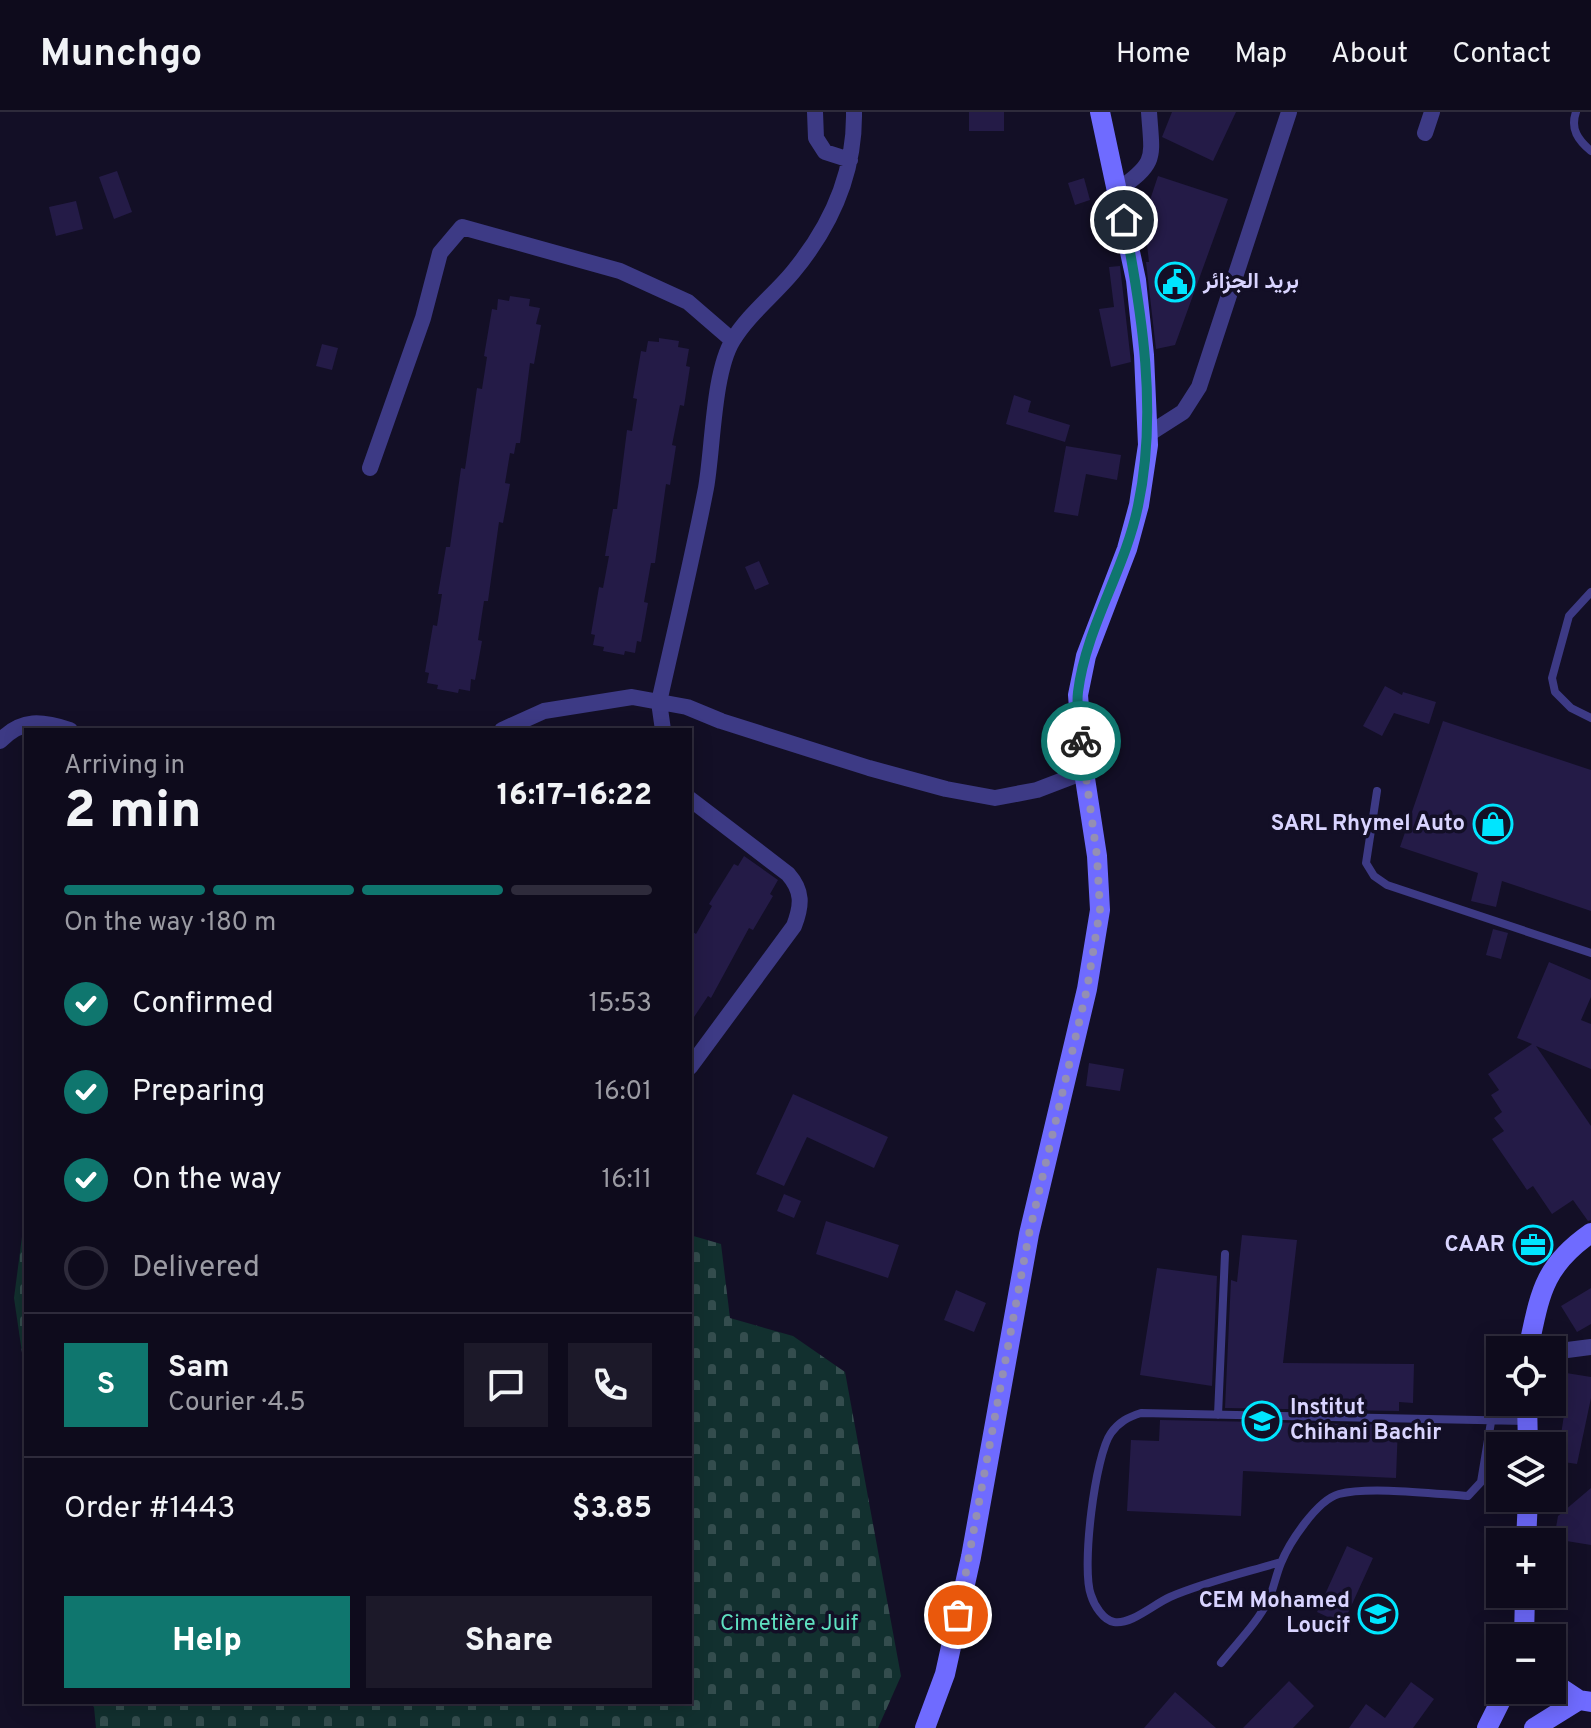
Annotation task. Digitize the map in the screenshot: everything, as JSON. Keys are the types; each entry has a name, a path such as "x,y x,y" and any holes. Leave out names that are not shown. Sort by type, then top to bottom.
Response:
{"main road":[{"path":"925,1728 945,1674 971,1557 1029,1234 1087,989 1100,910 1097,856 1084,772 1078,695 1086,656 1127,549 1148,445 1138,295 1100,112"},
{"path":"1531,1336 1538,1303 1552,1267 1591,1233"},
{"path":"1566,1690 1585,1701"},
{"path":"1534,1728 1585,1701"},
{"path":"1487,1728 1499,1704"},
{"path":"1505,1728 1511,1704"}],"street":[{"path":"815,112 816,138 825,152 850,160"},
{"path":"663,728 659,702 706,486 722,365 732,340 794,270 821,233 845,183 855,141 854,112"},
{"path":"1118,190 1144,172 1149,162 1152,147 1149,112"},
{"path":"1147,435 1183,412 1199,387 1289,112"},
{"path":"1425,133 1432,112"},
{"path":"370,468 423,318 440,253 462,227 620,271 688,302 732,340"},
{"path":"506,728 544,711 632,697 687,707 721,721 869,768 946,789 995,798 1037,790 1084,772"},
{"path":"0,741 25,723 39,722 62,728"},
{"path":"692,801 788,874 800,887 801,908 794,926 692,1064"},
{"path":"1566,1350 1591,1347"}],"lane":[{"path":"1576,112 1572,123 1577,138 1591,151"},
{"path":"1591,592 1569,616 1552,678 1555,692 1571,708 1591,718"},
{"path":"1377,791 1366,863 1374,876 1387,885 1591,953"},
{"path":"1218,1415 1225,1254"},
{"path":"1281,1562 1170,1597 1116,1622 1098,1610 1090,1593 1087,1554 1101,1454 1110,1434 1124,1419 1141,1413 1491,1422 1513,1416"},
{"path":"1221,1663 1269,1598 1281,1562 1295,1537 1321,1505 1338,1494 1366,1491 1468,1496 1481,1482 1491,1422"}],"green space":[{"path":"24,1221 24,1366 14,1298"},
{"name":"Cimetière Juif","path":"692,1236 721,1244 730,1318 793,1336 845,1372 901,1676 878,1728 96,1728 91,1704 692,1704"}],"building":[{"path":"969,112 1004,112 1004,131 969,131"},
{"path":"1172,112 1236,112 1213,161 1162,137"},
{"path":"117,171 132,212 114,219 99,177"},
{"name":"بريد الجزائر","path":"1158,176 1228,199 1175,345 1156,349 1144,218"},
{"path":"1084,178 1090,200 1075,205 1068,183"},
{"path":"76,201 83,229 56,236 49,207"},
{"path":"1120,266 1131,362 1111,367 1099,309 1114,307 1109,267"},
{"path":"510,296 530,299 529,306 540,308 536,324 541,325 534,364 530,363 520,443 516,443 514,454 510,453 505,483 510,484 503,523 499,522 488,601 484,601 478,640 482,641 475,680 471,679 470,691 459,689 458,693 437,689 438,685 427,683 429,673 425,672 433,625 437,626 442,594 438,594 446,547 450,547 461,468 465,469 477,388 482,389 492,309 497,310 498,299 509,301"},
{"path":"659,338 679,341 678,347 689,349 686,366 690,367 684,406 680,405 672,445 676,446 670,485 666,484 655,563 651,563 644,602 648,603 641,642 637,641 635,653 625,651 624,655 603,651 604,647 593,645 595,635 591,634 599,587 603,588 609,556 605,556 613,509 617,509 627,430 632,431 637,399 633,398 641,351 646,352 648,341 659,342"},
{"path":"322,344 338,348 332,370 316,366"},
{"path":"1014,395 1031,401 1028,412 1070,425 1065,442 1006,424"},
{"path":"1066,446 1121,455 1117,480 1086,474 1078,516 1054,512"},
{"path":"759,561 769,584 755,590 745,567"},
{"path":"1385,686 1402,695 1403,692 1436,702 1429,724 1394,713 1382,736 1363,726"},
{"path":"1443,721 1591,770 1591,911 1502,881 1496,907 1471,901 1478,873 1400,847"},
{"path":"744,856 778,880 770,894 773,896 753,930 749,928 711,998 708,996 692,1020 692,931 696,934 712,906 709,904 734,864 738,866"},
{"path":"1493,929 1508,933 1501,959 1486,955"},
{"path":"1549,962 1591,980 1591,997 1581,1020 1591,1024 1591,1069 1536,1046 1591,1126 1591,1220 1588,1221 1573,1200 1552,1214 1533,1186 1527,1190 1492,1139 1504,1131 1494,1118 1502,1112 1491,1095 1499,1090 1488,1074 1532,1044 1517,1038"},
{"path":"1089,1063 1124,1069 1120,1091 1086,1086"},
{"path":"793,1094 888,1137 874,1168 807,1137 784,1186 756,1174"},
{"path":"784,1194 801,1201 794,1218 777,1211"},
{"path":"826,1221 899,1245 888,1278 816,1254"},
{"path":"1242,1235 1297,1240 1283,1363 1414,1364 1413,1403 1399,1402 1399,1411 1225,1408 1231,1280 1237,1282"},
{"path":"1157,1268 1217,1276 1212,1386 1140,1375"},
{"path":"1591,1288 1591,1324 1577,1332 1561,1306"},
{"path":"956,1290 986,1303 974,1332 944,1320"},
{"path":"1566,1373 1591,1377 1591,1398 1577,1464 1566,1462 1566,1432 1561,1432 1567,1395"},
{"path":"1160,1420 1398,1425 1396,1478 1243,1471 1241,1516 1127,1511 1131,1440 1159,1441"},
{"path":"1591,1488 1591,1545 1566,1541 1566,1528 1556,1528 1558,1516"},
{"path":"1347,1546 1373,1558 1343,1624 1317,1612"},
{"path":"1289,1681 1314,1706 1293,1728 1243,1728"},
{"path":"1411,1682 1434,1699 1413,1728 1349,1728 1366,1704 1385,1718"},
{"path":"1175,1692 1216,1728 1144,1728"}],"way so far":[{"path":"958,1615 1029,1234 1087,989 1100,910 1097,856 1081,741"}],"place":[{"name":"بريد الجزائر","path":"1175,282"},
{"name":"SARL Rhymel Auto","path":"1493,824"},
{"name":"CAAR","path":"1533,1245"},
{"name":"Institut Chihani Bachir","path":"1262,1421"},
{"name":"CEM Mohamed Loucif","path":"1378,1614"}],"route":[{"path":"1081,741 1078,695 1086,656 1127,549 1139,505 1148,445 1144,355 1136,280 1124,220"}]}
